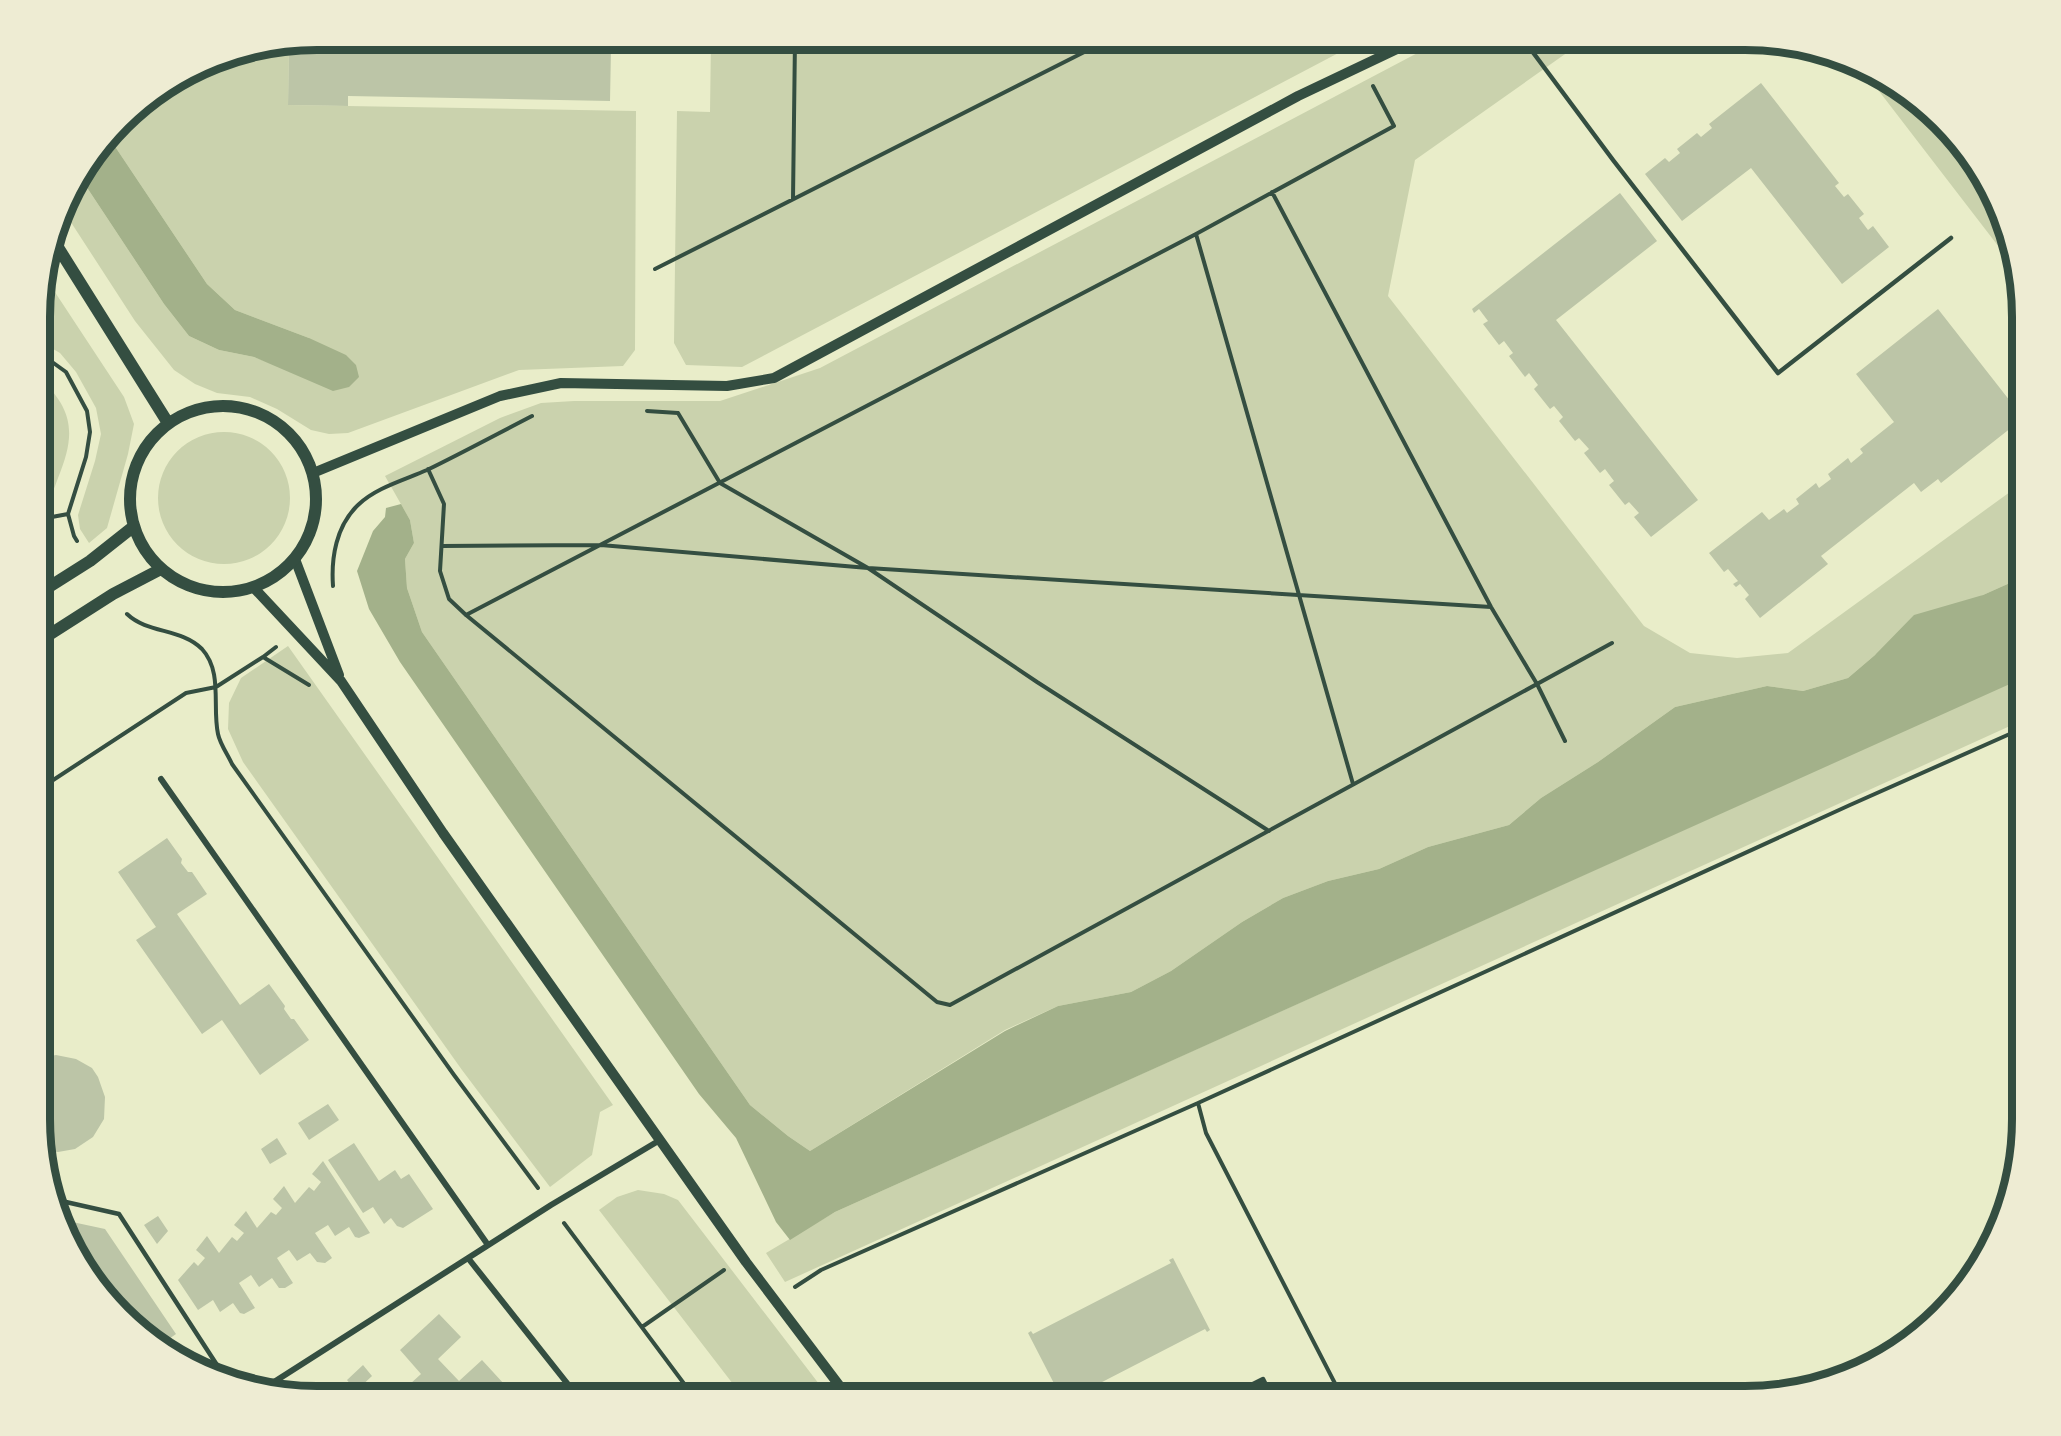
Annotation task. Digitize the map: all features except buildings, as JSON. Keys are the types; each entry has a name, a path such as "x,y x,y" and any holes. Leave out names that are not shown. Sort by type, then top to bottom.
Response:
{"main road":[{"path":"59,249 168,423"},
{"path":"227,406 246,408 264,415 281,426 301,448 313,473 316,503 311,531 295,559 279,575 254,588 233,592 208,592 184,585 160,569 144,550 129,509 129,492 135,468 149,442 168,423 198,409 227,406"},
{"path":"50,586 90,561 134,527"},
{"path":"50,634 113,594 160,569"}],"street":[{"path":"313,473 500,396 561,383 727,386 774,378 1298,96 1395,50"},
{"path":"295,559 341,681"},
{"path":"254,588 341,681 443,833 660,1140 840,1386"},
{"path":"161,779 488,1245"},
{"path":"273,1382 551,1205 660,1140"},
{"path":"468,1258 570,1386"}],"lane":[{"path":"1531,50 1778,373 1951,238"},
{"path":"63,1201 119,1214 218,1367"},
{"path":"1249,1386 1263,1379 1266,1386"}],"path":[{"path":"794,199 795,50"},
{"path":"655,269 1088,50"},
{"path":"466,615 1196,234 1394,126 1362,66"},
{"path":"1272,192 1491,607 1537,684 1565,741"},
{"path":"1196,234 1353,784"},
{"path":"50,360 66,372 87,411 90,432 86,457 68,514 74,536 90,561"},
{"path":"681,386 678,414 720,483 868,568 1037,682 1269,831"},
{"path":"646,411 678,414"},
{"path":"333,589 332,566 335,544 358,505 377,492 428,470 533,416 542,414"},
{"path":"428,470 444,504 440,571 448,598 937,1002 950,1005 1612,642"},
{"path":"50,517 68,514"},
{"path":"442,546 601,545 868,568 1491,607"},
{"path":"113,594 128,615 141,625 188,639 202,650 211,664 216,687 218,735 232,764 447,1065 686,1386"},
{"path":"50,782 186,693 216,687 263,657 295,632"},
{"path":"263,657 309,685"},
{"path":"775,1300 821,1270 1198,1103 2012,733"},
{"path":"1198,1103 1206,1133 1336,1386"},
{"path":"642,1327 731,1264"}],"shaded area":[{"path":"711,50 1344,50 742,367 686,365 674,343 677,111 710,112"},
{"path":"1423,50 1571,50 1415,160 1388,296 1644,626 1690,653 1737,658 1788,653 2012,491 2012,582 1983,595 1875,655 1848,678 1803,691 1767,686 1675,707 1598,762 1541,798 1509,825 1428,847 1379,869 1328,881 1283,898 1242,922 1171,971 1131,992 1058,1006 1005,1030 810,1151 750,1105 422,632 407,588 405,559 414,543 410,520 385,476 500,418 541,403 720,401 820,368"},
{"path":"289,51 288,105 636,111 635,350 623,366 519,370 348,433 329,434 311,430 277,409 250,397 217,393 195,384 174,370 135,321 69,219 85,184 164,304 189,336 219,350 254,357 288,370 309,338 235,310 207,284 113,144 154,105 183,85 215,70 248,59"},
{"path":"1872,82 1920,116 1956,154 1984,199 2003,252"},
{"path":"113,144 207,284 235,310 309,338 346,355 356,365 359,377 349,387 333,391 254,357 219,350 189,336 164,304 85,184"},
{"path":"51,287 124,397 134,424 107,528 89,543 80,529 78,515 101,434 96,408 76,372 60,353 50,347"},
{"path":"50,389 60,402 69,425 64,463 50,497"},
{"path":"224,432 249,437 271,451 285,473 290,498 285,523 271,545 249,559 224,564 199,559 177,545 163,523 158,498 163,473 177,451 199,437"},
{"path":"401,504 410,520 414,543 405,559 407,588 422,632 750,1105 810,1151 1005,1031 1058,1006 1131,992 1171,971 1242,922 1283,898 1328,881 1379,869 1428,847 1509,825 1541,798 1598,762 1675,707 1767,686 1803,691 1848,678 1875,655 1914,615 1983,595 2012,582 2012,683 835,1212 790,1240 776,1222 736,1138 699,1094 400,662 369,609 357,571 373,531 385,517 386,508"},
{"path":"288,646 613,1105 600,1112 592,1155 550,1187 462,1070 243,762 228,729 229,703 241,678"},
{"path":"2012,682 2012,725 785,1282 766,1253 835,1212"},
{"path":"638,1190 664,1194 678,1200 821,1386 735,1386 599,1210 617,1197"}]}
